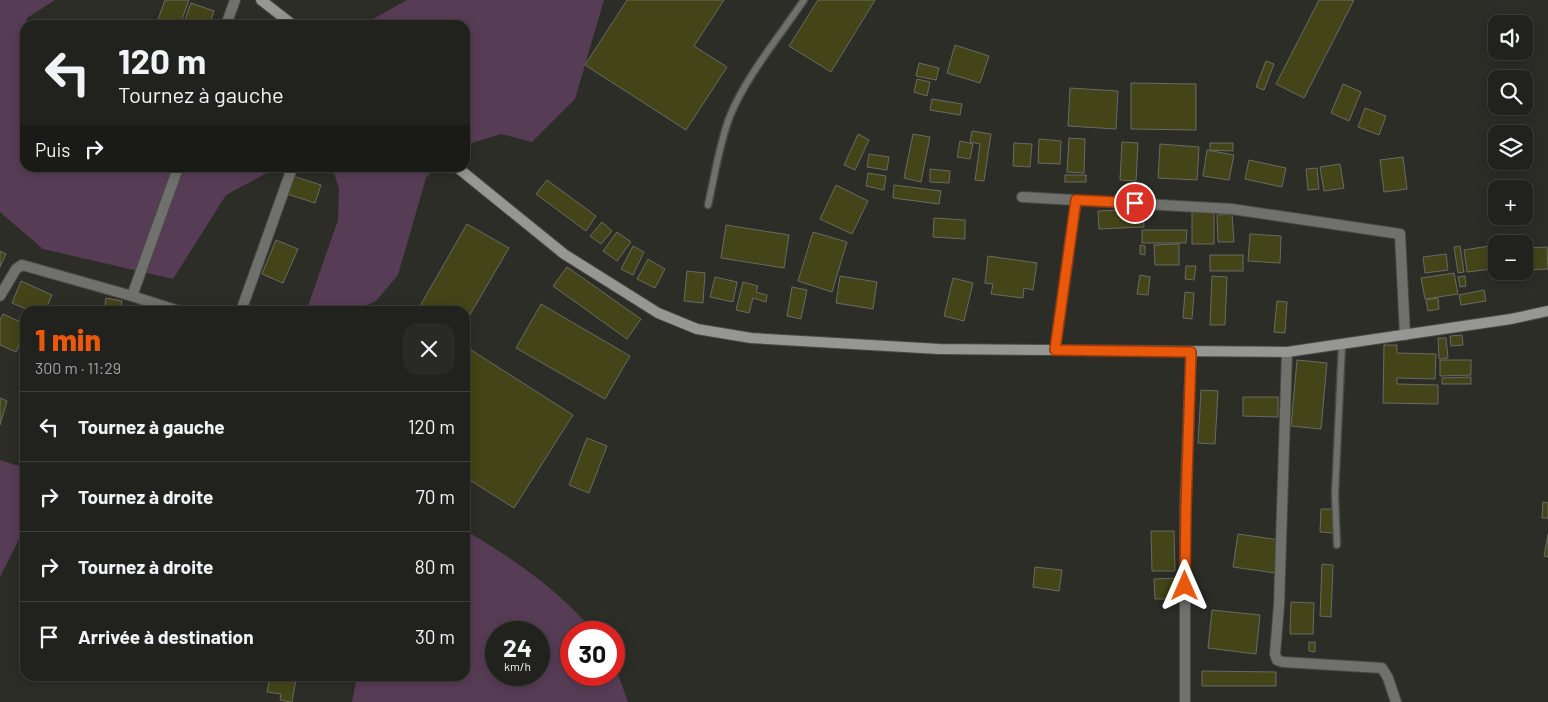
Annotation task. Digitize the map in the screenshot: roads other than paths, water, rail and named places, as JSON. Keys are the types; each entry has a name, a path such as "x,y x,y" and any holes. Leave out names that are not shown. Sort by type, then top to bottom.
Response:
{"main road":[{"path":"261,0 287,20"},
{"path":"463,172 564,254 658,313 697,329 761,339 939,349 1287,352 1405,335 1548,311"}],"street":[{"path":"228,20 235,0"},
{"path":"132,296 177,172"},
{"path":"243,306 291,172"},
{"path":"1022,197 1232,209 1400,234 1405,335"},
{"path":"1055,350 1076,200"},
{"path":"0,296 16,269 22,265 163,306"},
{"path":"1185,702 1186,508 1191,352"},
{"path":"1287,352 1279,605 1275,654 1277,660 1283,662 1382,668 1388,678 1396,702"}],"lane":[{"path":"708,205 731,114 755,72 804,0"},
{"path":"1337,545 1335,494 1342,344"}]}
